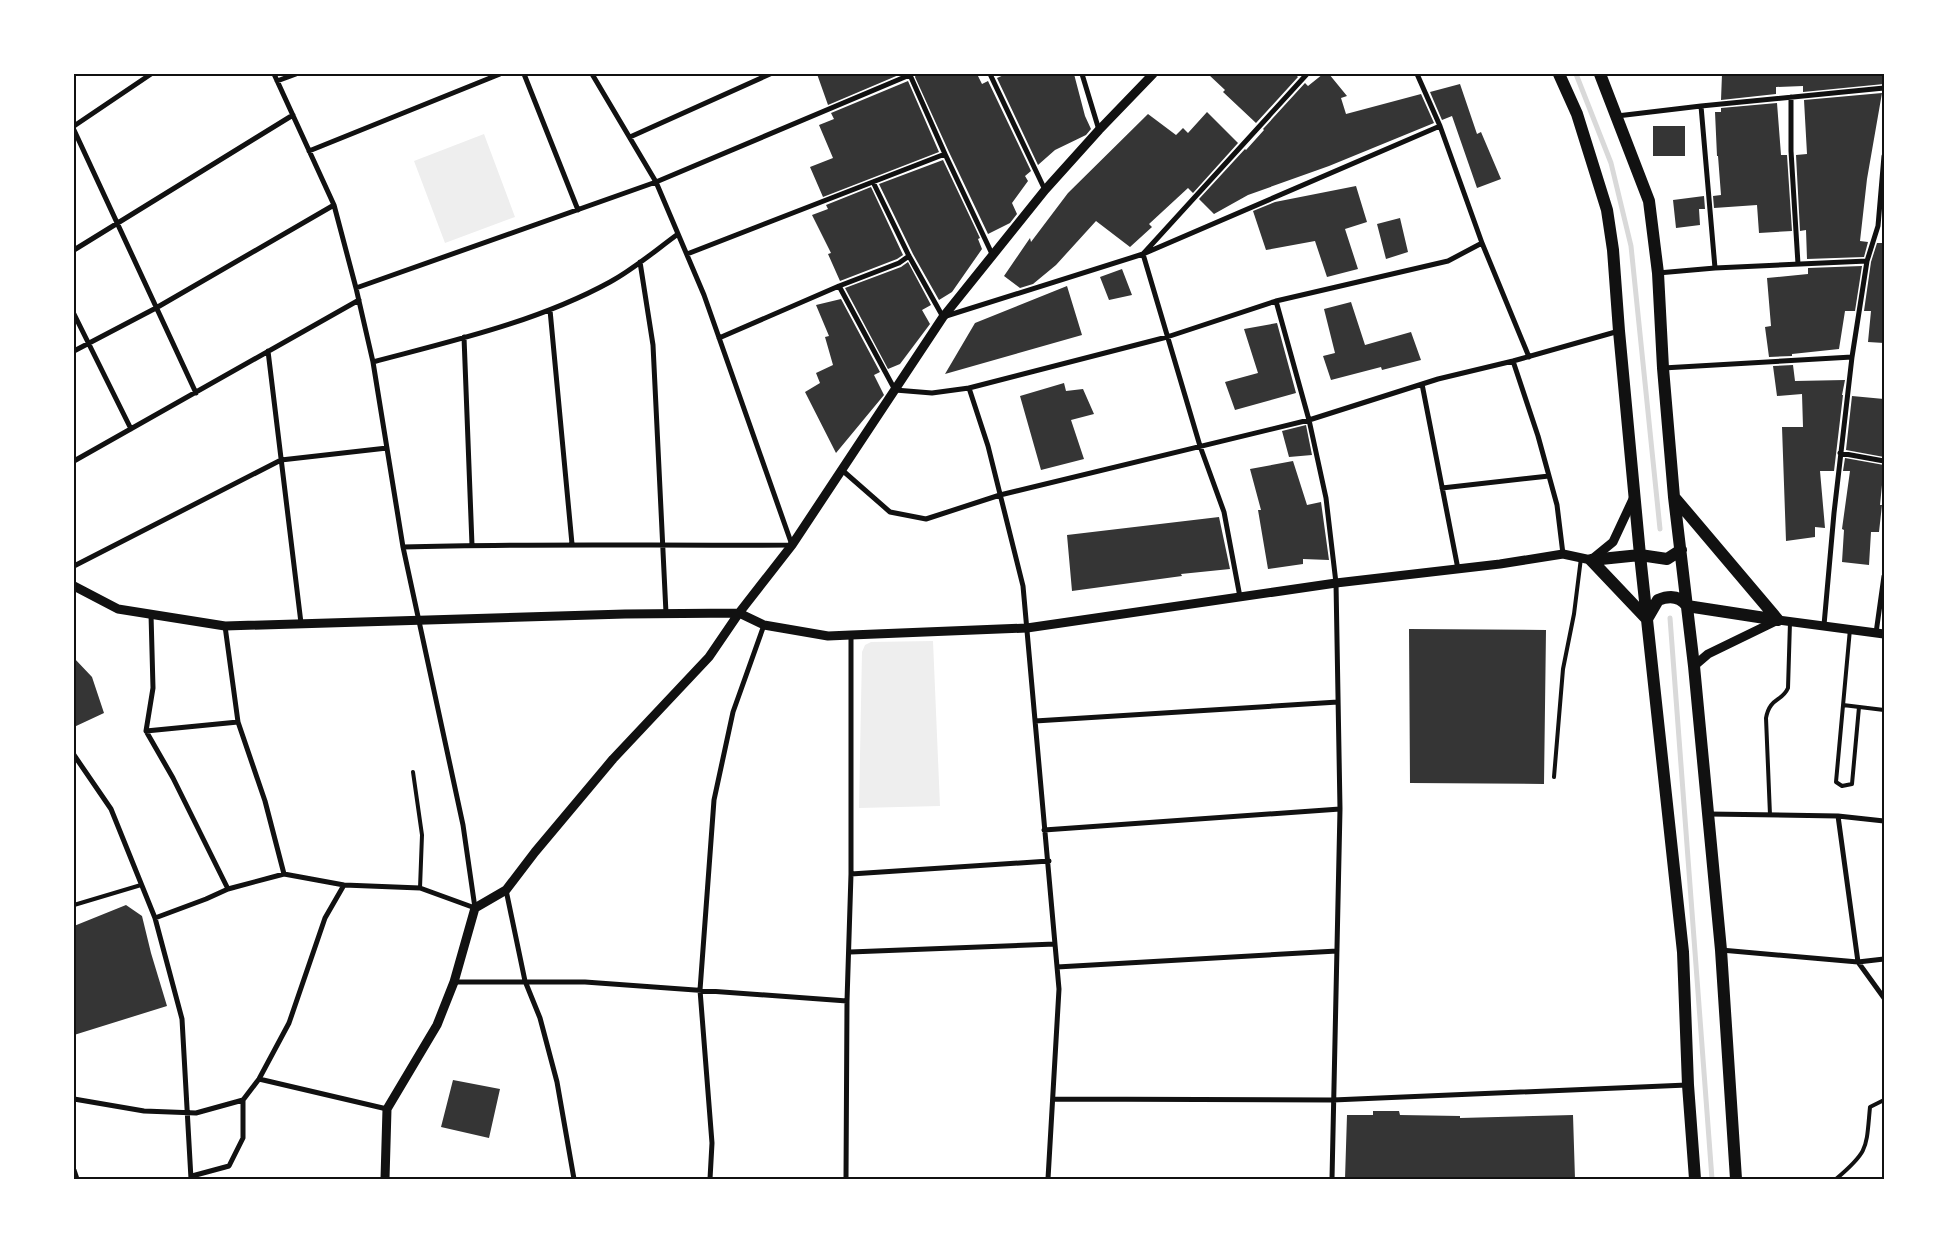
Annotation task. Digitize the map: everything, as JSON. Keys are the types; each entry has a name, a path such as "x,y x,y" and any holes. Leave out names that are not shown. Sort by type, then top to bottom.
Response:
{"main road":[{"path":"1559,74 1577,114 1607,210 1613,250 1640,555 1683,952 1688,1085 1695,1179"},
{"path":"1600,74 1649,201 1658,273 1663,368 1674,497 1694,666 1721,950 1736,1179"},
{"path":"1674,497 1784,621"},
{"path":"1586,559 1640,555 1666,559 1681,550"},
{"path":"1586,559 1647,619"},
{"path":"1647,619 1656,602 1662,598 1680,598 1687,606 1784,621"}],"street":[{"path":"74,126 151,74"},
{"path":"274,74 334,205 359,300 373,362 418,620 463,825 475,908 454,982 437,1025 387,1108 385,1179"},
{"path":"277,81 296,74"},
{"path":"309,151 500,74"},
{"path":"524,74 578,210"},
{"path":"592,74 656,182 687,254 704,296 792,545"},
{"path":"630,137 770,74"},
{"path":"356,288 656,182 911,74 945,154 993,256"},
{"path":"990,74 1046,190"},
{"path":"1082,74 1099,130"},
{"path":"475,908 506,890 535,852 613,759 709,657 739,613 792,545 943,318 1046,190 1099,130 1154,74"},
{"path":"1142,254 1307,74"},
{"path":"1418,74 1440,126 1482,243 1529,357"},
{"path":"1617,116 1884,88"},
{"path":"1791,97 1790,151 1798,264"},
{"path":"1701,106 1715,268"},
{"path":"74,250 293,115"},
{"path":"943,318 1142,254 1440,126"},
{"path":"74,130 196,392"},
{"path":"687,254 945,154"},
{"path":"1824,625 1840,453 1852,357 1867,261 1881,226 1884,156"},
{"path":"873,182 909,256 943,318"},
{"path":"74,351 156,308 334,205"},
{"path":"373,362 464,337 550,310 611,282 678,234"},
{"path":"896,390 932,393 969,388 1166,337 1276,301 1448,260 1482,243"},
{"path":"1142,254 1200,446 1224,512 1240,597"},
{"path":"719,338 839,286 899,264 909,256"},
{"path":"1658,273 1715,268 1867,261"},
{"path":"640,262 653,345 666,613"},
{"path":"839,286 896,390"},
{"path":"74,461 359,300"},
{"path":"1276,301 1309,420 1326,498 1336,584 1340,809 1332,1179"},
{"path":"550,310 572,544"},
{"path":"74,314 131,429"},
{"path":"842,470 890,512 926,519 1000,496 1309,420 1422,384 1513,362 1619,331"},
{"path":"464,337 472,545"},
{"path":"268,352 302,623"},
{"path":"1663,368 1852,357"},
{"path":"1513,362 1557,505 1563,554"},
{"path":"1422,384 1458,569"},
{"path":"969,388 988,446 1024,586 1059,989 1048,1179"},
{"path":"74,566 282,460 387,448"},
{"path":"1840,453 1884,461"},
{"path":"1442,488 1549,476"},
{"path":"74,586 118,609 225,626 666,613 739,613 764,625 828,636 1027,628 1240,597 1563,554 1586,559 1613,542 1635,496"},
{"path":"404,547 572,544 663,546 792,545"},
{"path":"1694,666 1708,654 1784,621 1880,634 1884,576"},
{"path":"151,614 153,688 146,731 173,778 228,888"},
{"path":"710,1179 712,1142 700,990 714,800 733,712 764,625"},
{"path":"225,626 238,722 266,801 284,874"},
{"path":"846,1179 847,1001 851,874 851,635"},
{"path":"1035,721 1338,702"},
{"path":"146,731 238,722"},
{"path":"74,755 111,809 155,918 182,1019 193,1178 229,1166 243,1138 243,1100"},
{"path":"1044,830 1340,809"},
{"path":"1708,814 1838,816 1884,822"},
{"path":"1838,816 1858,962 1884,998"},
{"path":"851,874 1049,861"},
{"path":"155,918 206,899 228,888 284,874 344,885 420,888 475,908"},
{"path":"74,1099 144,1110 196,1113 243,1100 259,1079 289,1023 325,918 344,885"},
{"path":"506,890 525,981 540,1018 557,1082 574,1179"},
{"path":"850,952 1055,944"},
{"path":"1721,950 1858,962 1884,959"},
{"path":"1057,967 1337,951"},
{"path":"454,982 585,982 847,1001"},
{"path":"259,1079 387,1108"},
{"path":"1052,1099 1333,1100 1688,1085"},
{"path":"74,1170 77,1179"}],"lane":[{"path":"1554,777 1563,669 1586,559"},
{"path":"1770,815 1766,718 1769,706 1786,692 1788,688 1784,621"},
{"path":"1850,629 1836,782 1842,786 1852,784 1859,707"},
{"path":"1843,705 1884,710"},
{"path":"412,772 422,835 420,888"},
{"path":"74,906 141,885"},
{"path":"1836,1179 1861,1156 1867,1142 1870,1107 1884,1100"}],"shaded area":[{"path":"484,134 515,217 445,243 414,161"},
{"path":"933,641 940,806 859,808 862,652 865,645 871,642"}],"building":[{"path":"817,74 901,74 828,105"},
{"path":"916,74 977,74 982,84 988,81 1031,171 1025,176 1028,181 1012,203 1017,214 1010,223 988,234 915,77"},
{"path":"1006,74 1074,74 1085,116 1091,129 1086,135 1055,150 1038,165 997,78"},
{"path":"1208,74 1295,74 1298,77 1256,123 1223,92 1225,90"},
{"path":"1323,74 1329,74 1347,96 1341,98 1346,114 1421,94 1434,123 1329,166 1248,195 1214,214 1199,199 1246,150 1305,83 1308,86"},
{"path":"1722,74 1884,74 1884,84 1803,92 1803,86 1776,87 1776,94 1721,100"},
{"path":"908,81 939,152 823,197 810,167 833,158 819,125 834,119 831,113"},
{"path":"1460,84 1477,134 1481,132 1501,179 1477,188 1452,116 1442,120 1430,92"},
{"path":"1882,93 1867,179 1860,241 1868,242 1864,257 1807,259 1806,230 1800,231 1796,155 1807,154 1804,100"},
{"path":"1777,103 1781,155 1787,155 1792,231 1759,233 1757,205 1714,208 1713,196 1721,195 1715,112 1721,112 1721,108"},
{"path":"1207,112 1238,143 1193,193 1188,188 1149,224 1152,227 1130,247 1096,221 1056,265 1033,284 1020,288 1004,276 1030,238 1031,242 1068,193 1148,114 1176,135 1183,128 1188,133"},
{"path":"1653,126 1685,126 1685,156 1653,156"},
{"path":"943,160 980,238 978,239 982,249 952,292 939,300 913,254 879,184"},
{"path":"1356,186 1367,222 1345,229 1358,269 1327,277 1315,241 1266,250 1253,211 1275,202"},
{"path":"871,187 903,255 840,281 828,254 831,253 812,215 828,209 826,205"},
{"path":"1704,196 1705,209 1699,209 1700,225 1676,228 1673,200"},
{"path":"1400,218 1408,252 1386,259 1377,224"},
{"path":"1877,243 1884,243 1884,343 1868,342 1871,311 1864,311 1871,262"},
{"path":"908,262 931,305 922,310 930,324 900,364 888,369 845,288 901,267"},
{"path":"1862,266 1855,311 1845,311 1839,349 1792,354 1792,356 1769,357 1765,327 1771,326 1767,278 1808,274 1808,268"},
{"path":"1122,269 1132,295 1109,300 1100,277"},
{"path":"1067,286 1082,335 945,374 975,323"},
{"path":"841,299 880,372 874,375 884,395 836,453 805,392 820,383 816,373 833,365 825,337 829,336 816,305"},
{"path":"1351,302 1365,345 1411,332 1421,360 1382,370 1381,367 1331,380 1323,356 1335,353 1324,309"},
{"path":"1277,323 1296,393 1235,410 1225,382 1258,373 1244,329"},
{"path":"1793,365 1795,381 1845,380 1834,471 1820,471 1825,528 1815,527 1815,537 1786,541 1782,427 1803,427 1802,394 1777,396 1773,366"},
{"path":"1064,383 1066,391 1083,389 1094,414 1071,420 1084,459 1041,470 1020,396"},
{"path":"1852,396 1884,399 1884,457 1846,450"},
{"path":"1306,425 1312,455 1289,457 1282,431"},
{"path":"1845,458 1884,465 1879,532 1871,532 1869,565 1842,562 1844,530 1842,529 1850,471 1843,471"},
{"path":"1293,461 1307,505 1321,502 1329,560 1303,559 1303,564 1268,569 1258,510 1261,510 1250,469"},
{"path":"1219,517 1230,569 1181,574 1182,576 1072,591 1067,535"},
{"path":"1409,629 1546,630 1544,784 1410,783"},
{"path":"74,658 92,677 104,713 74,727"},
{"path":"126,905 142,916 167,1006 74,1035 74,926"},
{"path":"453,1080 500,1089 489,1138 441,1127"},
{"path":"1373,1111 1399,1111 1400,1115 1460,1116 1460,1118 1573,1115 1575,1179 1345,1179 1347,1115 1373,1115"}],"waterway":[{"path":"1576,74 1611,163 1631,246 1660,529"},
{"path":"1670,618 1712,1179"}]}
